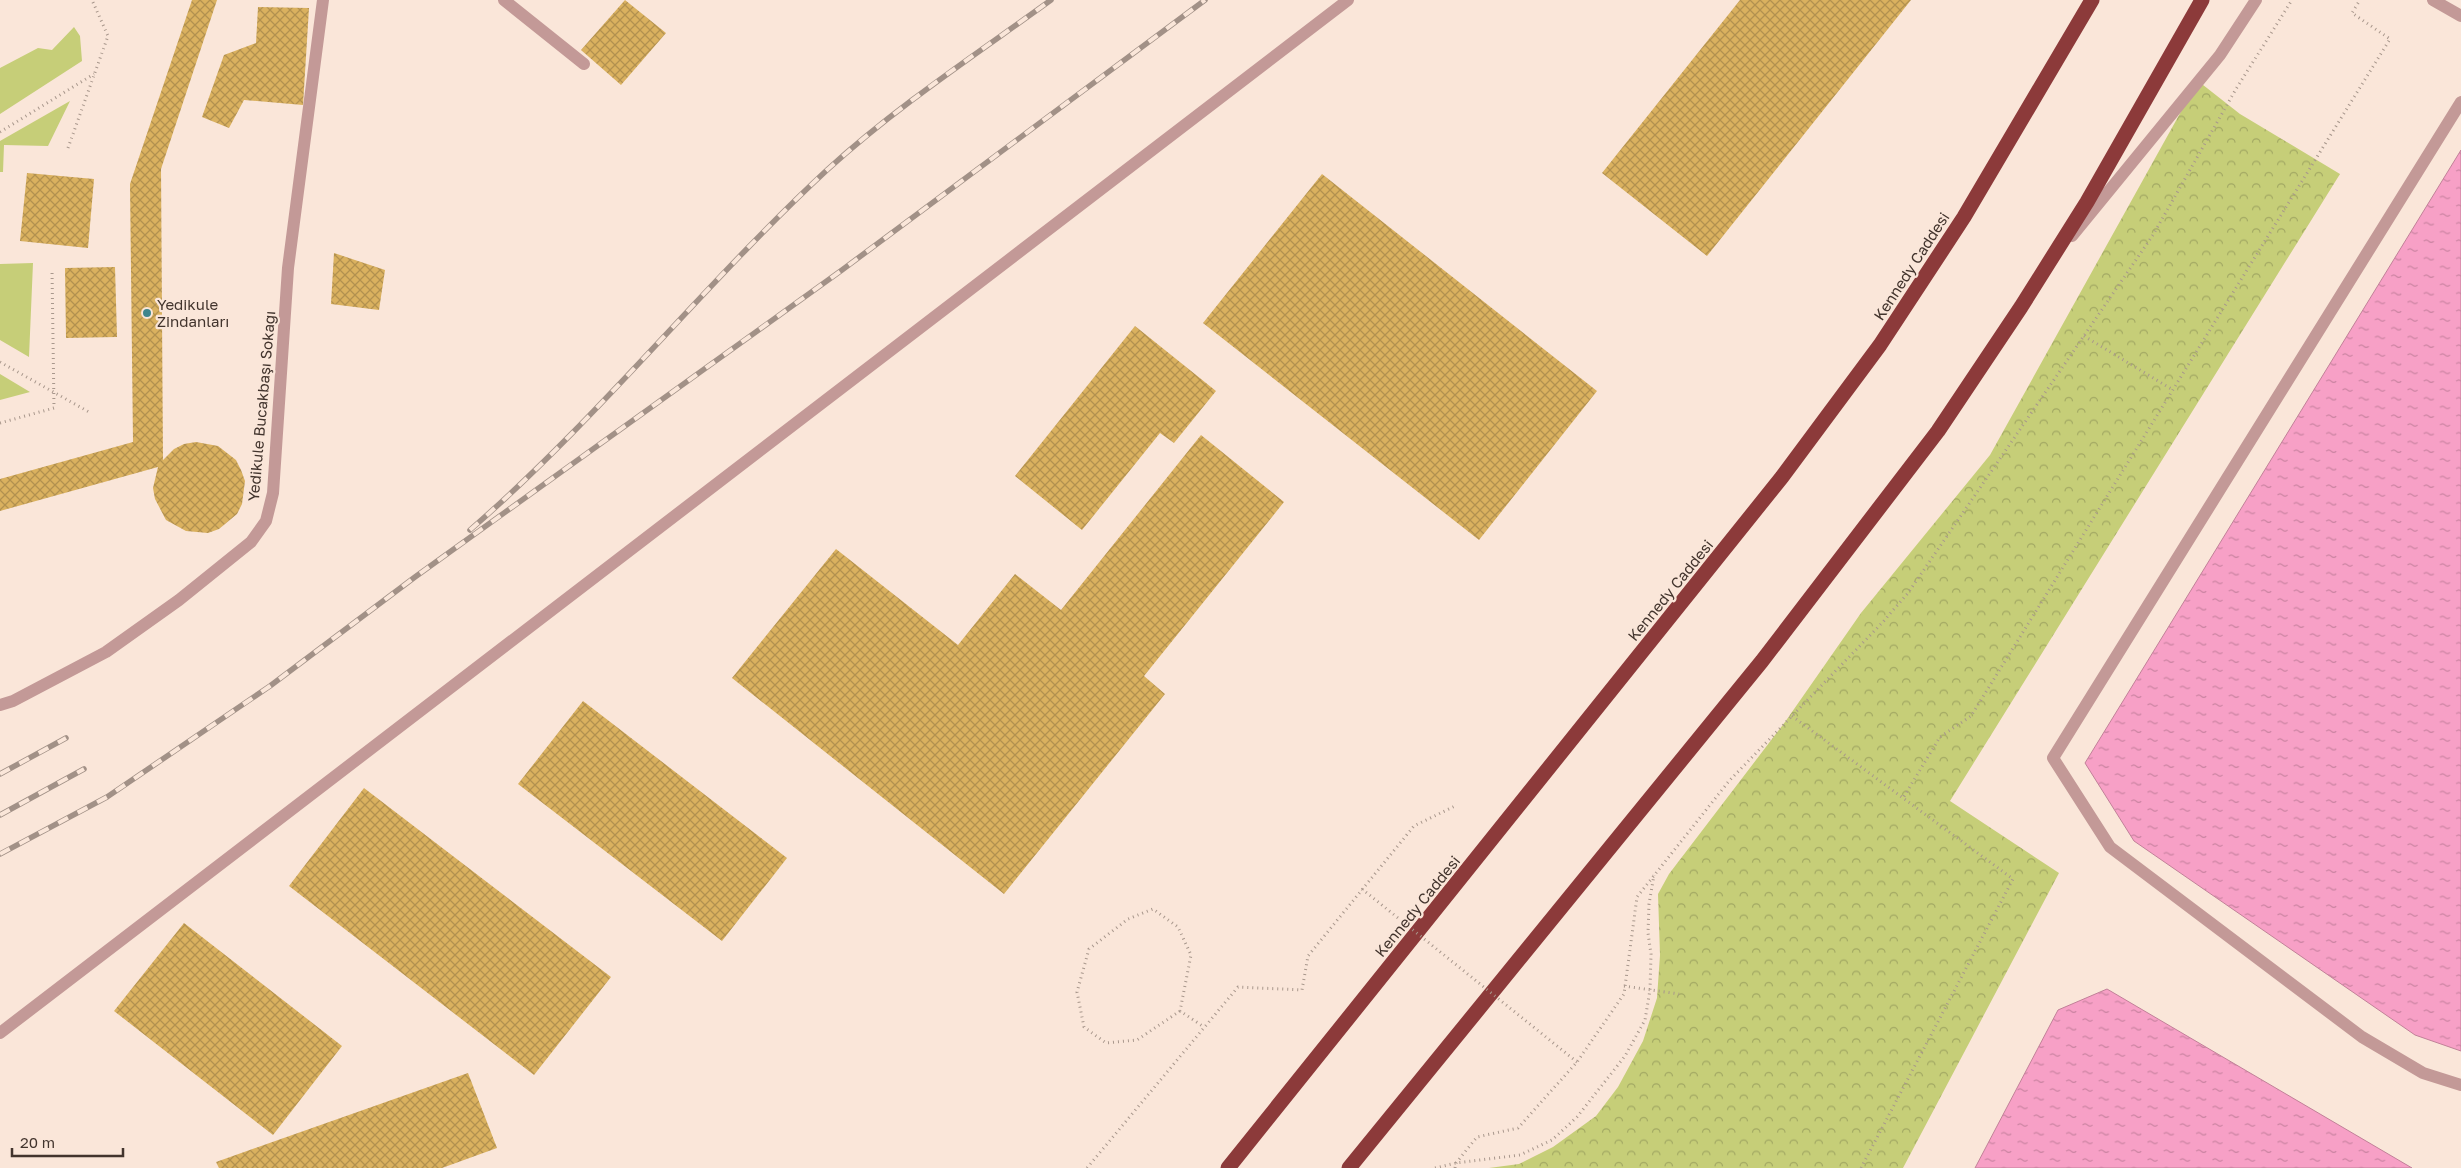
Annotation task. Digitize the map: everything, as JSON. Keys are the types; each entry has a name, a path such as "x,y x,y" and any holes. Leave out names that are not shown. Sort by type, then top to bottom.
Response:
{"highway":[{"name":"Kennedy Caddesi","path":"1228,1168 1776,485 1880,345 1964,217 2092,0"},
{"path":"1349,1168 1756,668 1938,432 2044,271 2092,194 2202,0"}],"street":[{"name":"Yedikule Bucakbaşı Sokağı","path":"0,705 13,701 106,652 179,600 251,542 266,521 273,493 288,268 323,0"},
{"path":"504,0 584,64"},
{"path":"0,1033 1348,0"},
{"path":"2044,271 2220,55 2256,0"},
{"path":"2433,0 2461,16"},
{"path":"2461,102 2053,758 2110,847 2362,1037 2423,1073 2461,1085"},
{"path":"0,693 13,701"}],"path":[{"path":"68,148 108,36 92,0"},
{"path":"1455,1168 1456,1163 1477,1137 1518,1128 1577,1062 1624,994 1637,896 1729,781 1882,624 1908,593 2153,235 2236,89 2292,0"},
{"path":"1903,798 1940,737 1971,716 2390,39 2352,13 2360,0"},
{"path":"0,132 94,73"},
{"path":"0,423 54,408 52,270"},
{"path":"2084,336 2173,390"},
{"path":"0,362 89,412"},
{"path":"1792,716 2013,878 1860,1168"},
{"path":"1087,1168 1238,987 1302,990 1308,956 1414,826 1454,806"},
{"path":"1435,1168 1456,1163 1520,1155 1552,1140 1577,1117 1625,1056 1645,1020 1650,990 1649,904 1654,875"},
{"path":"1362,889 1577,1062"},
{"path":"1153,909 1178,927 1192,955 1180,1012 1137,1040 1106,1043 1084,1027 1078,1001 1077,992 1089,950 1128,919 1153,909"},
{"path":"1624,986 1679,994"},
{"path":"1180,1012 1204,1027"}],"green space":[{"path":"74,27 80,36 82,61 0,114 0,68 38,48 52,50"},
{"path":"2198,81 2240,114 2340,174 1950,801 2059,873 1903,1168 1489,1168 1519,1164 1553,1147 1596,1116 1618,1087 1643,1041 1657,998 1660,955 1658,894 1669,874 1785,722 1861,613 1990,455"},
{"path":"70,101 48,146 4,145 3,172 0,172 0,141"},
{"path":"33,263 29,357 0,340 0,264"},
{"path":"0,374 30,392 0,400"}],"water":[{"path":"2461,150 2461,1051 2415,1035 2134,841 2085,763"},
{"path":"2107,989 2412,1168 1975,1168 2058,1010"}],"building":[{"name":"Yedikule Zindanları","path":"192,0 217,0 161,169 163,460 174,449 184,444 196,442 218,446 236,460 241,470 245,481 242,504 237,514 219,529 208,533 186,531 166,520 155,499 153,488 158,467 0,511 0,479 133,442 130,184"},
{"path":"625,0 666,33 621,85 581,50"},
{"path":"1740,0 1911,0 1707,256 1602,173"},
{"path":"258,7 309,8 303,105 244,100 229,128 202,117 224,55 256,43"},
{"path":"27,173 94,179 88,248 20,241"},
{"path":"1322,174 1597,391 1479,540 1203,323"},
{"path":"334,253 385,270 379,310 331,304"},
{"path":"115,267 117,337 66,338 65,268"},
{"path":"1135,326 1216,391 1174,443 1160,433 1082,530 1015,476"},
{"path":"1201,435 1284,502 1144,676 1165,694 1004,894 732,678 836,549 958,645 1015,574 1061,610"},
{"path":"583,701 787,858 722,941 518,784"},
{"path":"364,788 611,977 534,1075 289,886"},
{"path":"184,923 342,1046 273,1135 114,1011"},
{"path":"468,1073 497,1148 442,1168 219,1168 216,1162"}],"railway":[{"path":"470,530 517,487 607,398 737,259 827,170 908,103 1051,0"},
{"path":"0,854 107,797 270,686 415,577 842,270 1205,0"},
{"path":"0,774 66,738"},
{"path":"0,815 84,769"}],"place":[{"name":"Yedikule Zindanları","path":"147,313"}]}
